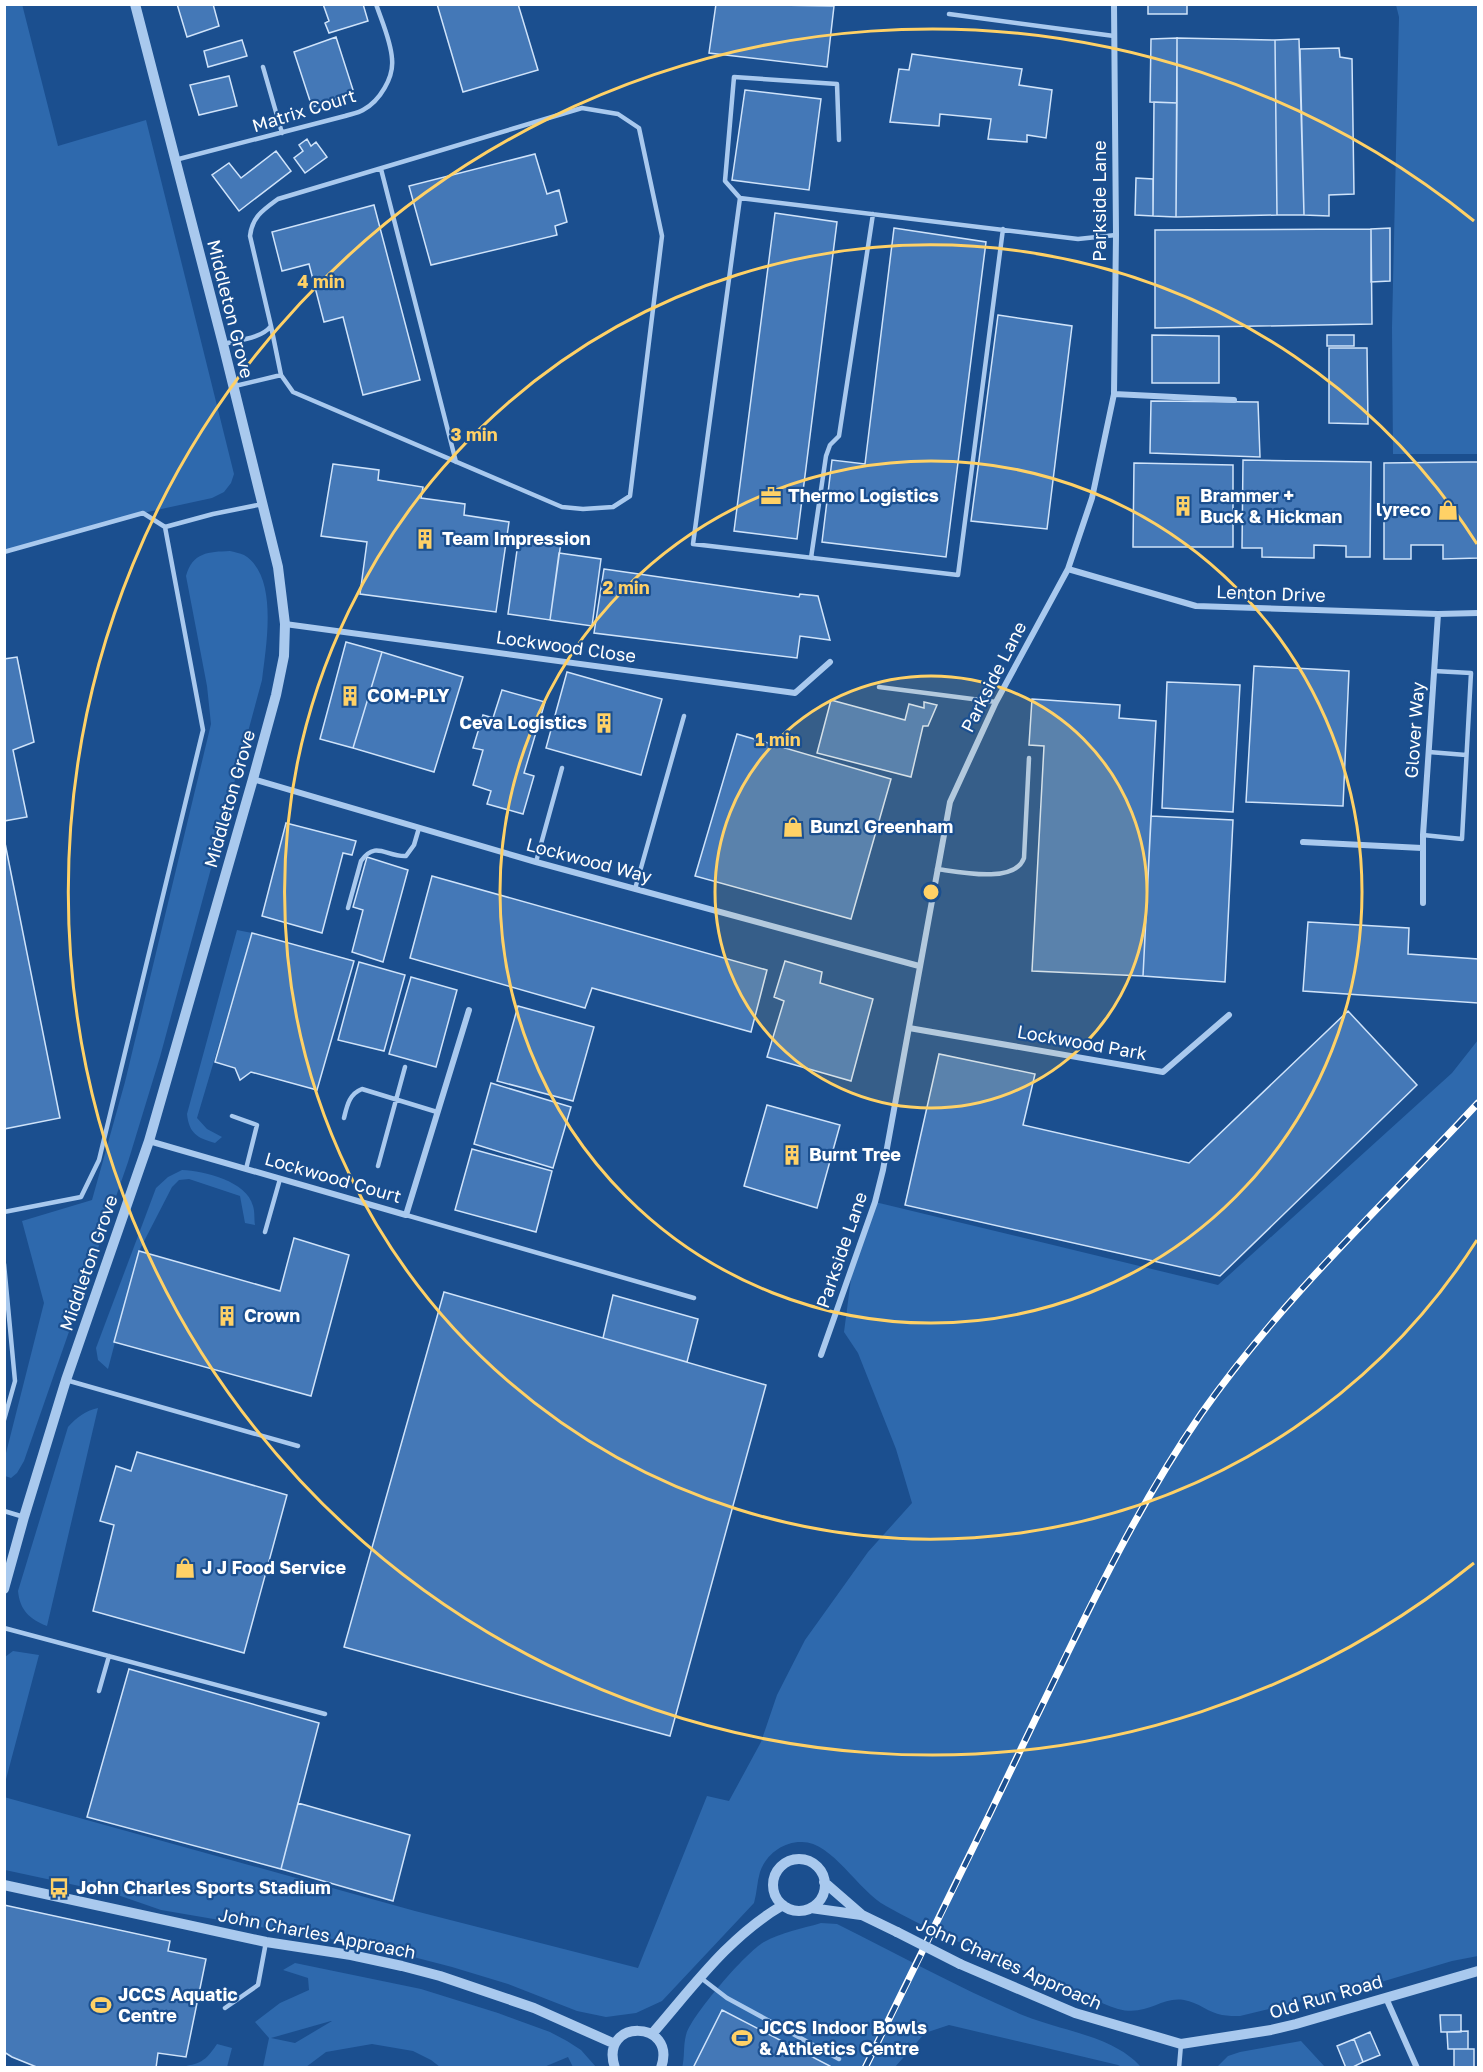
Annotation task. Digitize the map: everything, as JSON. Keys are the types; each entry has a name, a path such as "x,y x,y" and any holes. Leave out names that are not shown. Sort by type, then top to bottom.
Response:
{"street":[{"name":"Middleton Grove","path":"4,1589 66,1380 149,1141 253,779 284,656 285,624 278,567 135,4"},
{"name":"Parkside Lane","path":"821,1355 875,1202 883,1170 950,802 996,702 1068,569 1092,498 1114,394 1116,235 1114,4"},
{"path":"1114,394 1234,400"},
{"name":"Lenton Drive","path":"1068,569 1196,606 1438,614 1479,613"},
{"name":"Glover Way","path":"1423,903 1422,848 1438,614"},
{"name":"Lockwood Close","path":"285,624 795,693 830,662"},
{"name":"Lockwood Way","path":"253,779 536,862 919,966"},
{"path":"1303,842 1422,848"},
{"name":"Lockwood Court","path":"149,1141 406,1215 469,1010"},
{"name":"Lockwood Park","path":"909,1028 1163,1072 1229,1015"},
{"name":"John Charles Approach","path":"862,1915 811,1908 796,1911 783,1905 777,1899 773,1883 775,1875 786,1863 802,1860 810,1862 817,1867 825,1882 862,1915 960,1964 1075,2013 1181,2044"},
{"path":"811,1908 822,1897 825,1882"},
{"name":"John Charles Approach","path":"4,1885 266,1942 351,1955 440,1976 534,2008 615,2044"},
{"path":"652,2034 738,1938 764,1916 783,1905"},
{"name":"Old Run Road","path":"1181,2044 1271,2030 1479,1971"},
{"path":"1386,1998 1417,2067"},
{"path":"615,2067 612,2059 615,2044 619,2038 629,2031 641,2030 658,2039 664,2052 661,2067"}],"lane":[{"name":"Matrix Court","path":"175,160 364,110 375,101 383,89 391,75 393,62 376,4"},
{"path":"949,14 1114,36"},
{"path":"263,67 282,133"},
{"path":"839,140 837,84 734,77 725,181 740,198 1078,239 1116,235"},
{"path":"582,108 618,114 639,128 662,236 630,496 613,507 583,509 562,507 293,392 281,375 271,326 250,236 253,222 260,213 278,199 582,108"},
{"path":"381,169 456,462"},
{"path":"740,198 693,544 958,575 1003,230"},
{"path":"811,558 826,456 830,445 839,436 873,214"},
{"path":"223,344 254,337 267,331 271,326"},
{"path":"232,387 281,375"},
{"path":"165,527 263,504"},
{"path":"4,552 143,513 165,527 203,730 99,1160 81,1197 4,1212"},
{"path":"1423,835 1462,838 1471,673 1434,671"},
{"path":"879,687 996,702"},
{"path":"636,889 684,716"},
{"path":"1429,752 1466,755"},
{"path":"937,869 974,874 1002,873 1013,871 1021,865 1024,858 1029,758"},
{"path":"536,862 562,768"},
{"path":"348,908 361,861 365,855 379,850 406,856 414,845 419,828"},
{"path":"378,1166 405,1067"},
{"path":"344,1118 351,1097 362,1089 437,1112"},
{"path":"232,1116 257,1125 246,1169"},
{"path":"265,1232 280,1179"},
{"path":"406,1215 694,1298"},
{"path":"4,1264 15,1381 4,1420"},
{"path":"66,1380 298,1446"},
{"path":"4,1511 24,1517"},
{"path":"4,1628 325,1714"},
{"path":"99,1691 108,1656"},
{"path":"225,2008 258,1985 266,1942"},
{"path":"701,1978 727,1998 839,2059"},
{"path":"1179,2067 1181,2044"}],"shaded area":[{"path":"22,4 58,146 146,120 234,474 224,492 212,498 143,513 5,552 4,5"},
{"path":"1396,5 1478,5 1478,454 1393,454 1392,328 1399,17"},
{"path":"230,551 244,555 255,565 266,595 268,613 262,680 160,1057 128,1162 24,1461 11,1478 5,1476 5,1457 44,1303 22,1221 92,1200 125,1082 211,724 207,686 186,576 193,562 202,555"},
{"path":"237,930 252,933 197,1118 207,1129 222,1137 215,1143 195,1134 187,1114"},
{"path":"1478,1040 1478,1956 1240,2016 1217,2014 1184,2000 1168,2001 1146,2009 1128,2011 1039,1977 901,1914 875,1899 823,1849 801,1842 781,1847 766,1860 760,1872 754,1903 662,2001 636,2013 606,2017 577,2011 508,1984 452,1967 371,1946 161,1910 112,1893 5,1870 4,1797 415,1911 638,1968 707,1796 729,1801 761,1742 777,1695 805,1640 868,1552 912,1503 896,1449 858,1353 844,1332 852,1271 875,1202 1218,1285 1452,1073"},
{"path":"182,1170 213,1175 242,1190 249,1197 253,1206 255,1225 245,1223 240,1196 189,1179 179,1180 172,1187 139,1251 108,1369 98,1360 96,1348 156,1188 168,1177"},
{"path":"98,1408 47,1626 26,1613 18,1591 68,1427 82,1415"},
{"path":"13,1651 39,1655 5,1783 5,1657"},
{"path":"821,1923 837,1924 1001,2006 1102,2041 1117,2048 1141,2067 1122,2067 949,2025 925,2033 895,2067 829,2067 722,2011 693,2067 682,2068 685,2039 690,2026 708,2000 745,1958 764,1942 785,1933"},
{"path":"295,1963 421,1989 550,2032 581,2050 596,2067 573,2067 568,2057 544,2067 440,2067 413,2051 372,2044 326,2052 306,2067 263,2067 269,2038 255,2022 280,2003 309,1990 308,1978 283,1970","holes":["332,2021 295,2043 271,2038"]},
{"path":"1301,2041 1325,2067 1217,2067 1228,2056 1240,2052"},
{"path":"217,2044 232,2048 227,2067 179,2067 201,2061"}],"building":[{"path":"177,4 213,4 219,26 187,37"},
{"path":"323,4 363,4 368,21 329,33 325,23 329,21"},
{"path":"437,4 518,4 538,70 463,92"},
{"path":"716,4 834,6 827,67 709,53"},
{"path":"1148,4 1187,4 1187,14 1148,14"},
{"path":"336,37 354,93 312,107 294,52"},
{"path":"1177,38 1177,103 1150,102 1151,39"},
{"path":"1177,38 1275,40 1277,215 1176,217"},
{"path":"1299,39 1304,215 1277,215 1275,40"},
{"path":"242,40 247,56 208,67 204,51"},
{"path":"1339,48 1340,57 1352,59 1354,194 1329,195 1329,216 1304,215 1300,49"},
{"path":"912,54 1022,69 1019,85 1052,90 1046,138 1027,135 1027,142 988,139 991,119 940,114 939,126 890,122 899,69 909,70"},
{"path":"229,76 237,106 199,115 190,85"},
{"path":"745,90 821,99 809,190 732,180"},
{"path":"1154,102 1177,103 1176,217 1153,216"},
{"path":"307,139 311,146 316,142 327,157 305,173 294,158 303,151 299,145"},
{"path":"276,151 291,171 239,211 212,175 229,163 241,178"},
{"path":"535,154 547,194 559,190 567,222 555,226 557,235 431,265 409,186"},
{"path":"1136,178 1153,179 1153,216 1135,215"},
{"path":"374,205 420,380 363,395 343,317 324,322 309,264 282,271 272,232"},
{"path":"775,213 837,222 797,539 734,531"},
{"path":"894,228 986,242 946,557 822,542 832,460 865,464"},
{"path":"1390,228 1390,281 1371,282 1371,229"},
{"path":"1371,229 1372,324 1155,328 1155,230"},
{"path":"998,315 1072,326 1047,529 971,521"},
{"path":"1152,335 1219,336 1219,383 1152,383"},
{"path":"1327,335 1354,335 1354,346 1327,346"},
{"path":"1329,348 1367,348 1368,424 1329,423"},
{"path":"1151,401 1258,402 1260,457 1150,453"},
{"path":"1243,460 1371,462 1370,557 1346,557 1346,546 1314,545 1314,558 1262,557 1262,548 1242,548"},
{"path":"1478,462 1478,558 1443,559 1443,545 1411,545 1411,559 1384,559 1384,463"},
{"name":"Brammer + Buck & Hickman","path":"1134,463 1233,465 1233,547 1133,547"},
{"name":"Team Impression","path":"333,464 379,470 378,480 423,487 421,498 465,504 464,515 509,522 496,612 360,594 367,542 321,536"},
{"path":"519,536 561,542 550,620 508,614"},
{"path":"559,553 601,559 592,626 550,620"},
{"path":"604,569 799,597 800,594 818,596 830,640 800,636 797,658 594,633"},
{"name":"COM-PLY","path":"346,642 382,652 353,748 320,739"},
{"path":"382,652 463,677 434,772 353,748"},
{"path":"17,657 34,742 13,750 27,817 4,821 4,659"},
{"path":"1254,666 1349,671 1343,806 1246,802"},
{"name":"Ceva Logistics","path":"567,672 662,699 641,775 546,748"},
{"path":"1167,682 1240,685 1233,812 1162,808"},
{"path":"502,690 545,702 524,773 534,776 523,814 487,804 491,791 473,785 483,750 473,748 483,715 493,718"},
{"path":"1032,699 1120,705 1119,718 1156,721 1143,976 1032,971 1044,746 1029,745"},
{"path":"831,700 905,720 909,704 924,708 924,702 937,705 928,726 923,726 911,777 817,753"},
{"name":"Bunzl Greenham","path":"737,734 891,779 851,919 695,876"},
{"path":"1151,816 1233,820 1225,982 1143,976"},
{"path":"286,823 356,841 352,855 343,853 322,933 262,916"},
{"path":"4,838 60,1118 4,1129"},
{"path":"367,857 408,870 383,962 352,952 363,910 353,907"},
{"path":"432,876 767,970 751,1032 592,988 585,1008 410,958"},
{"path":"1308,922 1409,928 1408,954 1478,959 1478,1003 1303,991"},
{"path":"252,933 354,961 317,1090 251,1072 240,1080 235,1068 215,1062"},
{"path":"785,961 822,972 820,983 873,999 851,1081 767,1057 784,1001 774,997"},
{"path":"359,962 405,975 384,1051 338,1040"},
{"path":"411,977 457,990 436,1067 389,1054"},
{"path":"518,1006 594,1027 573,1101 497,1081"},
{"path":"1348,1011 1417,1085 1220,1276 905,1205 939,1054 1035,1074 1023,1125 1189,1163"},
{"path":"491,1083 571,1107 553,1168 474,1144"},
{"name":"Burnt Tree","path":"767,1105 840,1125 817,1208 744,1186"},
{"path":"472,1149 552,1171 536,1232 455,1210"},
{"name":"Crown","path":"294,1238 349,1255 311,1396 114,1342 139,1251 280,1291"},
{"path":"444,1292 766,1385 670,1736 344,1647"},
{"path":"613,1295 698,1319 687,1362 603,1338"},
{"name":"J J Food Service","path":"137,1452 287,1495 244,1653 93,1611 114,1525 100,1521 116,1466 131,1471"},
{"path":"129,1669 319,1723 281,1869 87,1817"},
{"path":"298,1803 410,1835 393,1901 281,1869"},
{"name":"JCCS Aquatic Centre","path":"4,1905 170,1941 168,1951 206,1959 186,2057 158,2053 156,2068 39,2068 4,2052"},
{"name":"JCCS Indoor Bowls & Athletics Centre","path":"722,2010 830,2066 829,2068 693,2068"},
{"path":"1440,2015 1461,2015 1461,2032 1441,2032"},
{"path":"1468,2031 1468,2049 1448,2049 1447,2032"},
{"path":"1370,2032 1380,2055 1363,2062 1354,2039"},
{"path":"1354,2039 1363,2062 1346,2068 1337,2046"},
{"path":"1454,2049 1474,2049 1474,2067 1454,2067"}],"railway":[{"path":"865,2068 1091,1605 1132,1527 1177,1451 1232,1372 1299,1292 1478,1103"}],"place":[{"name":"Thermo Logistics","path":"771,496"},
{"name":"Brammer + Buck & Hickman","path":"1183,506"},
{"name":"lyreco","path":"1448,510"},
{"name":"Team Impression","path":"425,539"},
{"name":"COM-PLY","path":"350,696"},
{"name":"Ceva Logistics","path":"604,723"},
{"name":"Bunzl Greenham","path":"793,827"},
{"name":"Burnt Tree","path":"792,1155"},
{"name":"Crown","path":"227,1316"},
{"name":"J J Food Service","path":"185,1568"},
{"name":"John Charles Sports Stadium","path":"59,1888"},
{"name":"JCCS Aquatic Centre","path":"101,2005"},
{"name":"JCCS Indoor Bowls & Athletics Centre","path":"742,2038"}]}
